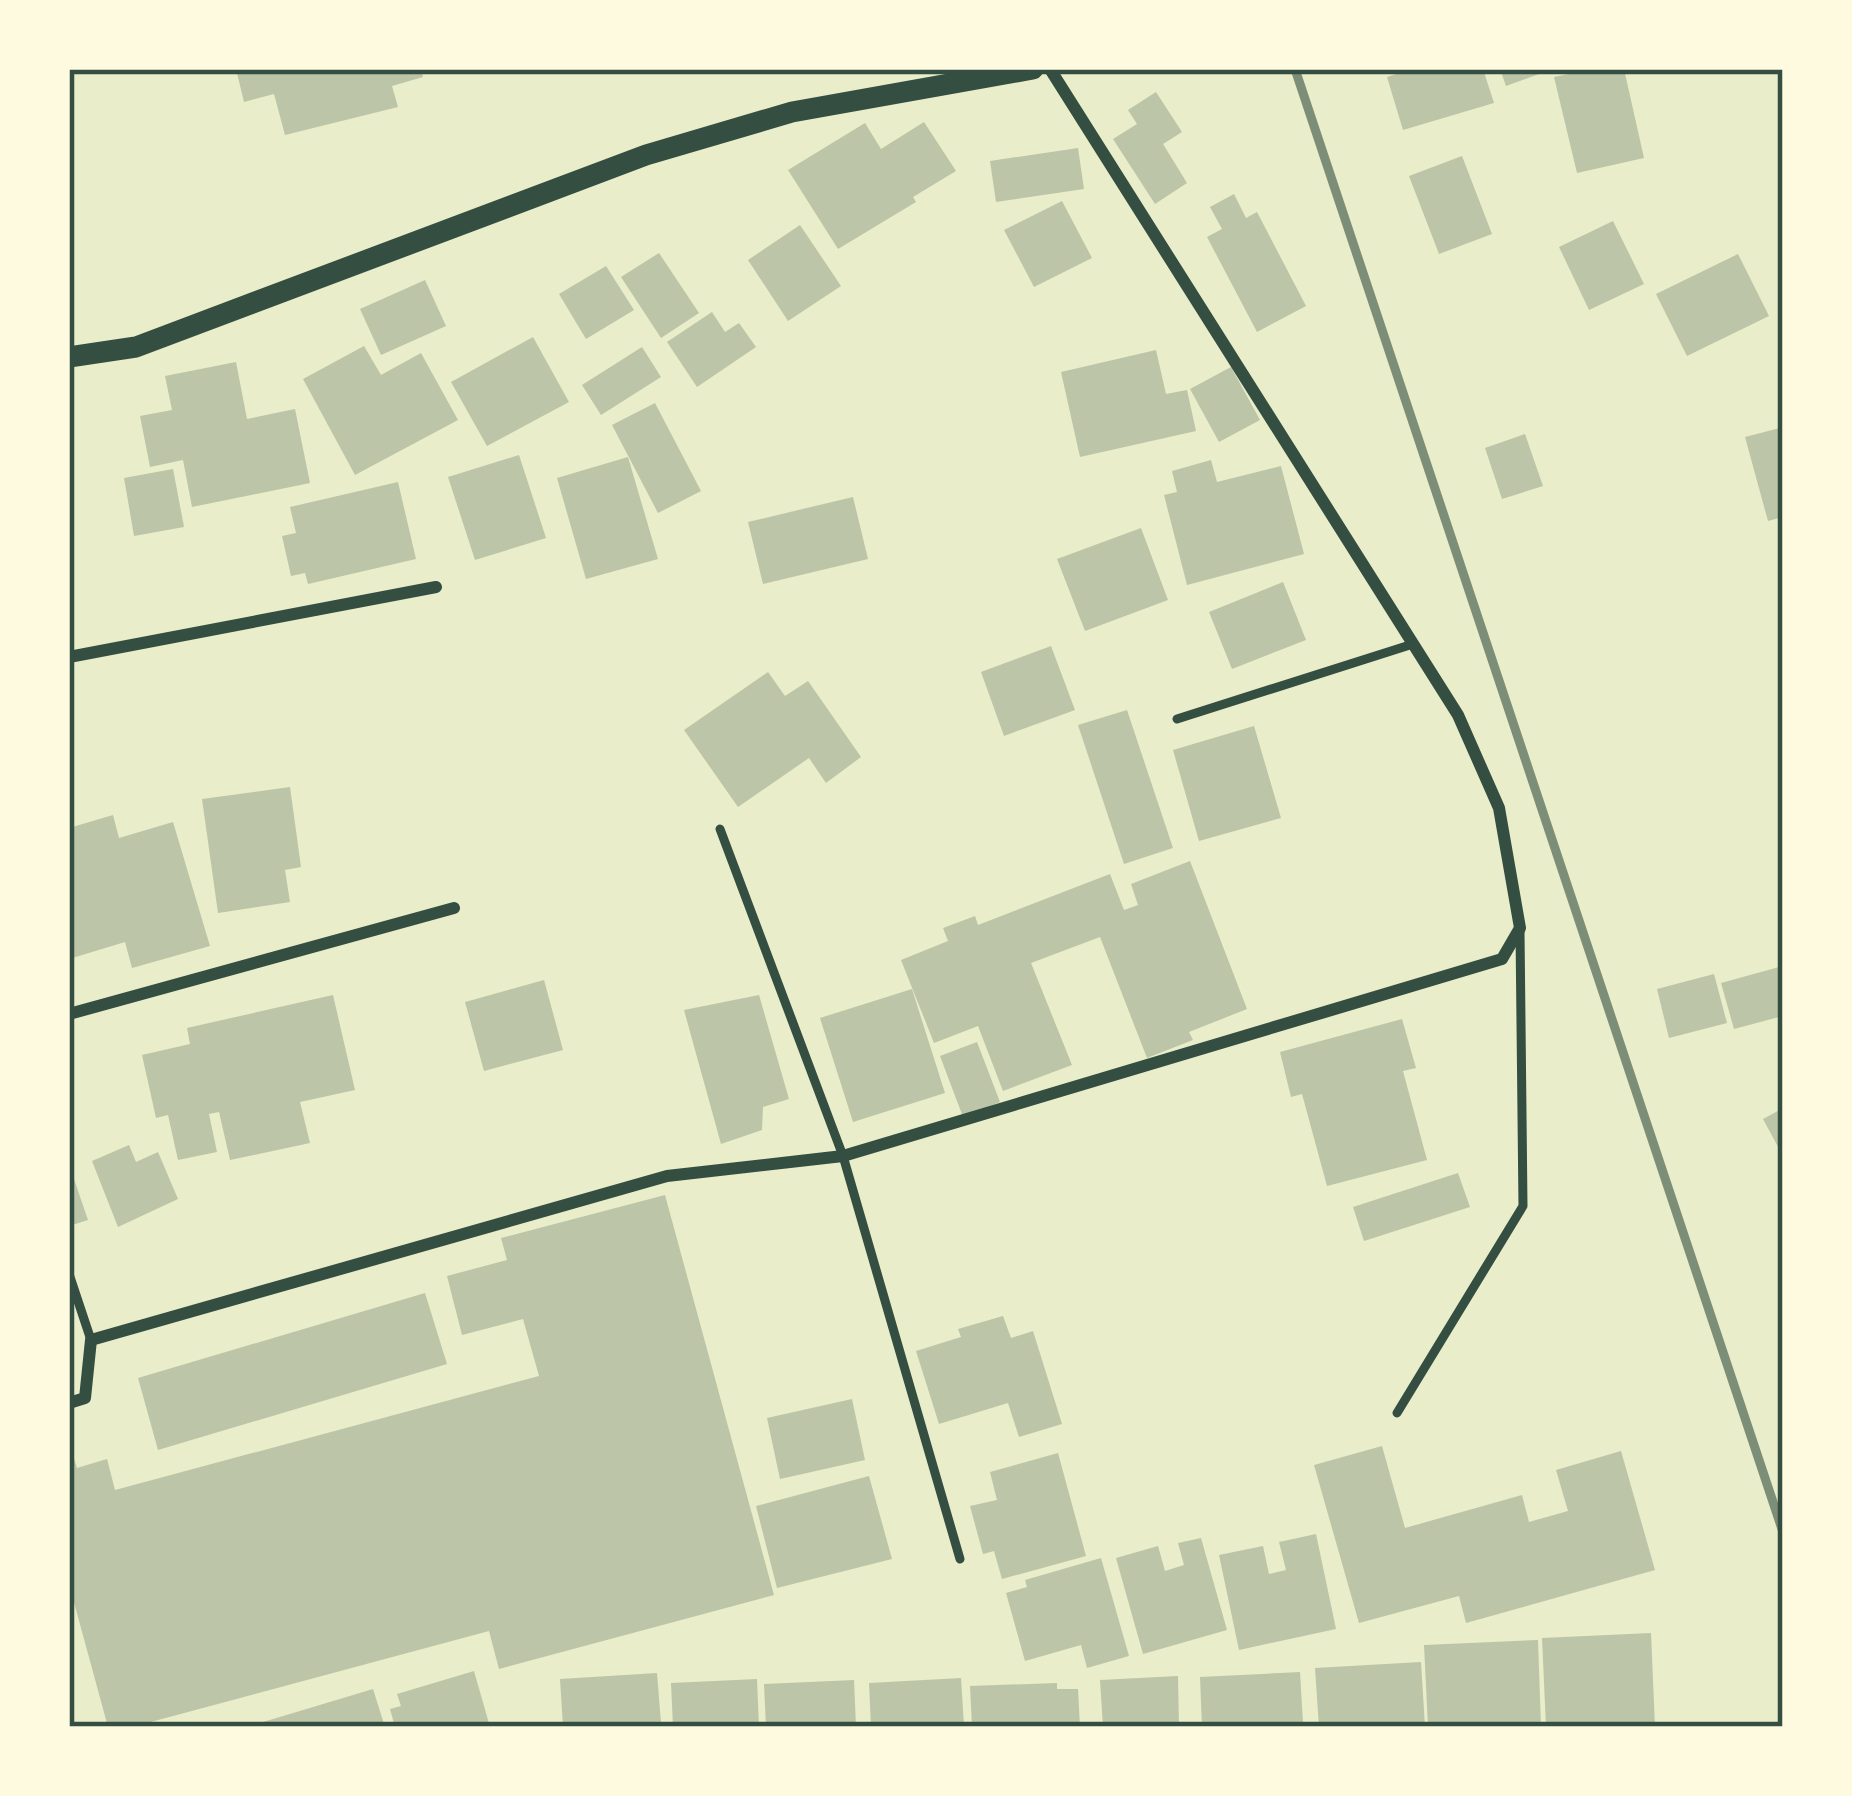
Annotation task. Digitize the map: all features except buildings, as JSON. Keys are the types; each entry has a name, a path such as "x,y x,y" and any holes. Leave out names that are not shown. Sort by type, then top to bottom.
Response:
{"street":[{"path":"69,357 136,347 667,148 792,112 1033,69"},
{"path":"69,1403 85,1398 91,1340 667,1176 843,1156 1502,959 1520,928 1499,808 1458,715 1050,69"},
{"path":"69,657 436,587"},
{"path":"69,1014 454,908"}],"lane":[{"path":"1177,718 1413,644"},
{"path":"720,830 843,1156 960,1559"},
{"path":"1397,1413 1522,1206 1520,928"},
{"path":"69,1274 91,1340"}],"railway":[{"path":"1295,69 1783,1532"}]}
